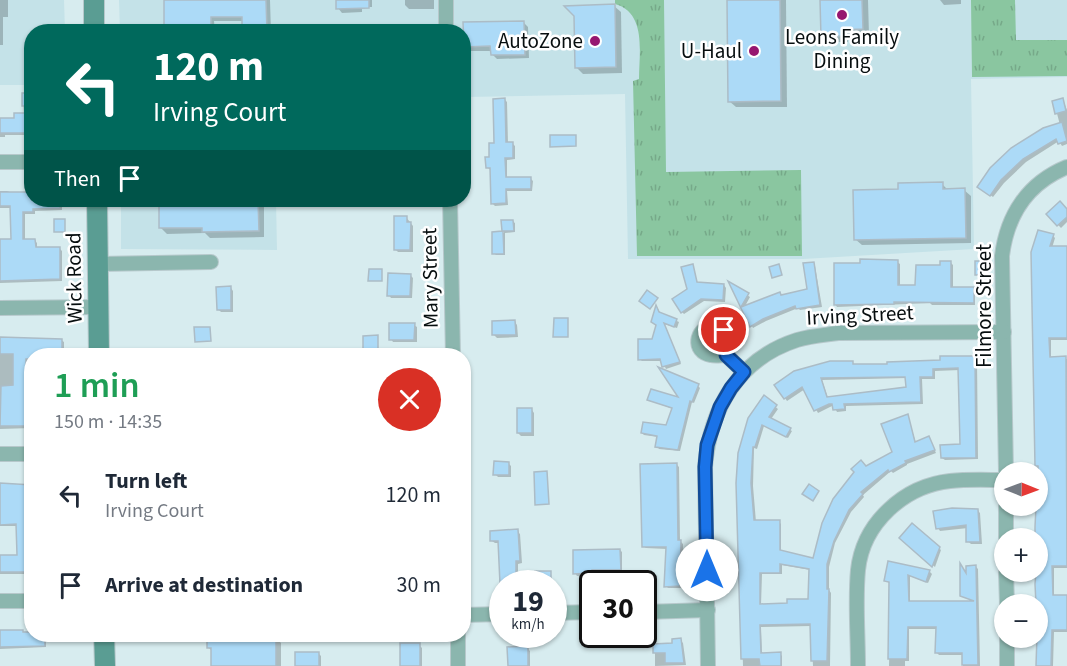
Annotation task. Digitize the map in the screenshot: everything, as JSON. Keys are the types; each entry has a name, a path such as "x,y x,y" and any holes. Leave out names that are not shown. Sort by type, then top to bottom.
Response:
{"street":[{"path":"94,0 94,24"},
{"path":"446,0 446,24"},
{"path":"0,162 24,162"},
{"name":"Filmore Street","path":"1006,462 1002,256 1007,227 1019,204 1034,188 1045,178 1067,167"},
{"name":"Wick Road","path":"97,207 99,348"},
{"name":"Mary Street","path":"450,207 453,348"},
{"path":"98,264 212,262"},
{"path":"0,308 99,307"},
{"name":"Irving Street","path":"708,666 705,467 707,445 720,407 744,372 759,359 778,348 797,340 821,335 1004,332"},
{"path":"726,355 744,372"},
{"path":"0,454 24,454"},
{"path":"858,666 858,568 864,546 879,519 907,495 935,484 950,481 994,480"},
{"path":"0,601 24,601"},
{"path":"657,612 708,610"},
{"path":"471,615 489,614"},
{"path":"104,642 105,666"},
{"path":"458,642 459,666"},
{"path":"1007,648 1007,666"}],"shaded area":[{"path":"0,0 64,0 65,24 24,24 24,85 0,85"},
{"path":"119,0 1067,0 1067,77 971,79 974,249 803,259 628,259 625,94 471,97 471,24 120,24"},
{"path":"121,207 276,207 277,250 121,249"}],"green space":[{"path":"615,0 664,0 666,172 801,170 802,256 637,256 633,81 639,79 640,46 637,25 625,9 615,4"},
{"path":"971,0 1015,0 1016,40 1067,40 1067,76 972,77"},
{"path":"707,329 719,331 722,350 705,348 702,337"}],"building":[{"path":"164,0 266,0 267,24 242,24 242,17 211,17 211,24 164,24"},
{"path":"336,0 369,0 369,8 336,9"},
{"name":"U-Haul","path":"727,0 780,0 781,101 728,102"},
{"name":"Leons Family Dining","path":"820,0 862,0 863,29 842,30 842,36 821,37"},
{"name":"AutoZone","path":"615,4 616,67 575,68 574,16 564,6"},
{"path":"524,21 525,55 491,55 490,46 471,47 471,24 463,24 463,22"},
{"path":"22,93 24,93 24,106 22,106"},
{"path":"505,98 506,142 513,142 513,158 505,158 506,177 531,177 531,189 506,189 506,203 491,204 490,168 486,168 485,157 489,157 489,143 494,143 493,99"},
{"path":"1063,98 1066,111 1055,114 1052,101"},
{"path":"14,113 24,113 24,133 0,133 0,118 14,118"},
{"path":"1062,122 1067,141 1058,144 1056,139 1023,159 1001,180 990,196 977,187 990,168 1011,148 1043,128"},
{"path":"550,135 576,135 576,146 550,147"},
{"path":"943,182 943,189 965,188 966,238 854,240 853,190 898,189 898,183"},
{"path":"0,192 24,192 24,207 60,207 23,212 23,239 35,239 36,247 60,247 60,279 0,281 0,239 11,239 10,206 0,206"},
{"path":"1060,201 1067,209 1067,217 1057,226 1046,214"},
{"path":"159,207 258,207 259,231 202,232 202,228 159,228"},
{"path":"394,216 407,216 407,222 411,222 410,250 394,250"},
{"path":"54,219 65,219 65,232 54,232"},
{"path":"501,220 513,220 514,231 503,231 504,254 492,254 492,232 502,231"},
{"path":"1038,230 1054,234 1050,246 1067,246 1067,338 1049,338 1050,357 1066,356 1067,566 1052,566 1053,595 1067,595 1067,630 1052,630 1051,666 1036,666 1037,648 1048,648 1048,594 1036,594 1035,584 1035,582 1048,582 1048,528 1035,527 1036,516 1048,516 1048,462 1035,462 1031,252"},
{"path":"860,259 898,260 898,285 915,285 916,265 940,265 940,261 951,261 951,287 974,287 974,303 894,302 894,304 834,305 834,263 860,263"},
{"path":"975,261 985,261 984,275 975,275"},
{"path":"814,262 820,305 796,309 795,306 750,327 728,281 749,293 741,307 780,292 781,295 807,289 803,263"},
{"path":"693,264 697,282 724,284 723,300 701,299 681,313 672,299 687,289 681,267"},
{"path":"779,264 782,275 772,278 769,267"},
{"path":"369,269 382,269 382,281 368,281"},
{"path":"388,273 411,274 410,296 387,296"},
{"path":"231,286 231,310 217,310 216,287"},
{"path":"647,290 658,298 650,309 639,301"},
{"path":"656,305 659,312 677,319 674,327 664,323 680,362 662,367 660,359 638,360 638,339 652,339 656,325 651,322"},
{"path":"554,318 568,318 568,337 553,337"},
{"path":"515,320 516,335 492,335 492,321"},
{"path":"389,323 415,323 414,340 389,340"},
{"path":"194,327 210,327 211,341 195,342"},
{"path":"378,335 378,348 363,348 363,336"},
{"path":"0,337 62,339 62,348 24,348 24,426 0,426 1,386 13,385 13,354 0,354"},
{"path":"940,356 975,356 976,458 941,458 940,445 960,444 958,368 933,369 933,377 920,377 921,402 844,404 845,409 833,410 832,404 829,404 814,411 802,387 784,399 774,385 794,371 830,361 887,364 887,362 940,360","holes":["905,377 906,387 827,397 821,378"]},
{"path":"658,367 699,384 692,402 690,401 678,450 655,447 657,436 641,433 643,422 666,425 672,408 647,400 651,389 678,397"},
{"path":"764,395 777,405 769,417 791,428 786,437 762,425 755,447 753,447 751,483 754,520 780,520 780,550 813,558 822,523 833,499 854,472 851,469 861,460 866,466 892,452 881,424 908,414 915,442 929,436 935,450 905,461 906,463 889,472 888,470 861,492 863,494 849,510 834,541 827,564 827,589 829,589 827,661 811,661 810,624 760,625 761,653 781,652 781,666 760,666 759,659 741,659 736,483 738,453 748,418","holes":["780,564 809,569 808,599 787,599 787,603 760,604 760,573 780,573"]},
{"path":"517,408 532,408 532,433 517,433"},
{"path":"494,461 509,462 509,475 493,475"},
{"path":"677,463 678,540 681,540 680,586 664,587 666,547 642,547 640,464"},
{"path":"547,471 549,504 535,505 534,472"},
{"path":"0,483 24,484 24,572 0,572 0,555 17,555 16,524 0,525"},
{"path":"809,484 819,491 813,501 802,494"},
{"path":"952,508 978,509 980,542 966,542 966,525 936,529 933,511"},
{"path":"912,523 940,547 932,567 899,538"},
{"path":"518,529 520,561 516,561 516,570 499,570 498,541 490,541 490,531"},
{"path":"620,549 621,570 579,570 579,574 573,574 573,550"},
{"path":"888,561 930,570 926,582 908,575 909,601 974,601 960,596 960,563 966,573 966,566 976,565 978,665 962,665 962,653 935,653 936,627 908,627 907,659 888,659 889,582 884,581"},
{"path":"0,630 23,630 24,642 45,642 45,646 0,647"},
{"path":"681,638 684,663 665,663 665,653 653,653 653,648 657,648 657,644 672,643 672,639"},
{"path":"207,642 276,642 276,666 211,666 211,648 207,648"},
{"path":"400,643 420,643 420,666 400,666"},
{"path":"507,648 528,648 528,666 508,666"},
{"path":"295,652 319,652 319,666 295,666"}],"place":[{"name":"Leons Family Dining","path":"842,15"},
{"name":"AutoZone","path":"595,41"},
{"name":"U-Haul","path":"754,51"}],"route":[{"path":"707,570 705,467 707,445 720,407 744,372 726,355 724,330"}]}
